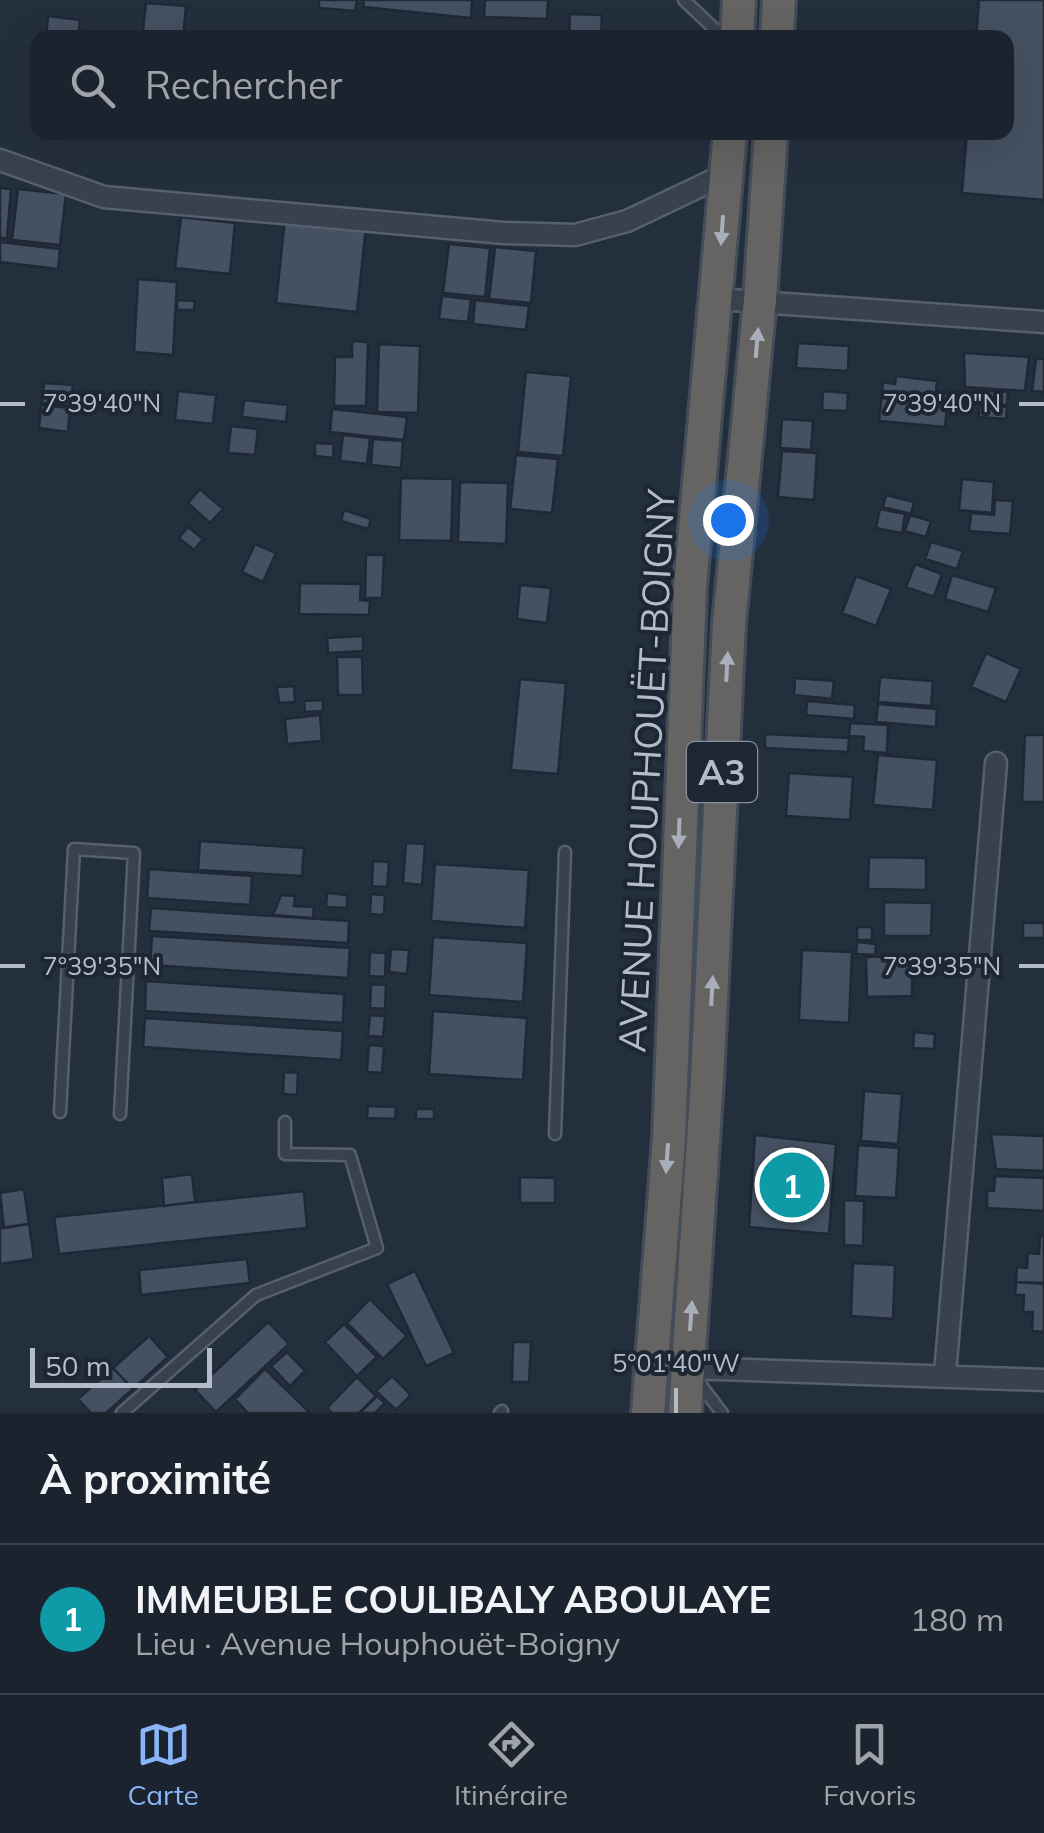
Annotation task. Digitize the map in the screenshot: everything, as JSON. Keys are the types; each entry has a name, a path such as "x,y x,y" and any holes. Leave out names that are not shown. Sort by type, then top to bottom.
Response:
{"highway":[{"path":"737,30 739,0"},
{"path":"778,30 780,0"},
{"name":"AVENUE HOUPHOUËT-BOIGNY","path":"648,1413 669,1139 690,587 729,140"},
{"name":"AVENUE HOUPHOUËT-BOIGNY","path":"685,1413 707,1080 730,624 770,140"}],"street":[{"path":"0,160 104,197 504,233 575,235 627,220 726,174"},
{"path":"717,299 1044,322"},
{"path":"945,1374 996,764"},
{"path":"688,1368 1044,1380"}],"lane":[{"path":"684,0 716,30"},
{"path":"60,1112 74,849 134,852 120,1114"},
{"path":"554,1134 565,852"},
{"path":"122,1413 256,1295 377,1248 350,1155 285,1154 285,1122"},
{"path":"688,1368 722,1413"}],"building":[{"path":"319,0 357,0 355,11 319,8"},
{"path":"364,0 472,0 471,18 363,7"},
{"path":"485,0 548,0 547,19 484,17"},
{"path":"979,0 1044,0 1044,200 962,193 966,140 1014,140 1014,30 977,30"},
{"path":"146,3 186,6 184,30 143,30"},
{"path":"570,14 602,15 601,30 569,30"},
{"path":"48,16 80,20 79,30 47,30"},
{"path":"0,188 11,189 7,238 0,238"},
{"path":"18,189 66,194 60,245 12,240"},
{"path":"181,217 235,223 230,274 175,268"},
{"path":"285,218 366,226 357,312 276,303"},
{"path":"0,242 60,249 58,269 0,262"},
{"path":"449,244 490,248 485,297 443,293"},
{"path":"495,247 536,251 531,303 489,299"},
{"path":"138,279 177,282 173,355 134,352"},
{"path":"442,296 471,299 468,322 439,319"},
{"path":"177,300 195,301 194,310 177,310"},
{"path":"475,300 529,306 526,330 473,324"},
{"path":"352,341 368,342 366,406 334,406 335,357 352,357"},
{"path":"798,343 849,346 848,371 796,368"},
{"path":"379,344 420,346 418,413 377,412"},
{"path":"964,353 1029,357 1025,391 965,387"},
{"path":"1036,359 1044,359 1044,392 1032,391"},
{"path":"526,372 571,376 563,456 518,452"},
{"path":"896,376 937,381 936,392 948,393 945,427 879,421 883,382 895,384"},
{"path":"44,383 73,385 71,406 42,403"},
{"path":"978,390 1008,392 1007,405 977,403"},
{"path":"178,391 216,395 213,424 175,420"},
{"path":"823,391 848,393 847,411 822,410"},
{"path":"244,400 288,405 286,422 242,417"},
{"path":"41,405 70,408 68,432 39,428"},
{"path":"979,405 1007,407 1006,419 979,417"},
{"path":"332,409 407,417 404,440 330,432"},
{"path":"782,419 813,421 811,450 780,448"},
{"path":"231,426 258,429 255,455 228,453"},
{"path":"343,435 370,438 367,464 340,461"},
{"path":"373,439 403,441 401,468 371,465"},
{"path":"315,443 334,444 333,458 315,456"},
{"path":"782,451 817,453 814,500 778,497"},
{"path":"516,455 558,459 552,513 510,509"},
{"path":"401,478 453,479 451,541 399,540"},
{"path":"962,479 994,482 992,513 959,510"},
{"path":"460,482 508,483 506,544 458,542"},
{"path":"200,489 223,509 210,523 188,503"},
{"path":"886,495 914,502 911,514 883,507"},
{"path":"995,500 1013,501 1010,534 969,531 971,513 994,515"},
{"path":"880,509 905,514 902,533 876,528"},
{"path":"344,510 371,519 368,529 341,521"},
{"path":"910,515 931,521 926,537 905,531"},
{"path":"188,527 203,539 194,550 179,538"},
{"path":"931,542 963,551 957,569 925,559"},
{"path":"255,544 276,553 263,582 242,572"},
{"path":"366,555 384,555 382,598 365,598"},
{"path":"915,564 942,574 934,597 906,587"},
{"path":"952,575 996,588 988,612 945,599"},
{"path":"856,576 891,589 876,626 842,613"},
{"path":"300,583 361,584 360,600 370,601 369,615 299,614"},
{"path":"520,585 551,588 547,623 517,619"},
{"path":"363,636 363,651 328,653 327,638"},
{"path":"986,653 1021,669 1006,702 971,687"},
{"path":"337,657 362,657 363,695 338,695"},
{"path":"880,677 933,681 931,706 878,702"},
{"path":"795,678 834,681 832,699 794,695"},
{"path":"520,679 566,683 558,774 511,770"},
{"path":"294,686 295,702 279,703 277,687"},
{"path":"323,700 323,711 305,712 304,701"},
{"path":"807,701 855,705 854,719 806,715"},
{"path":"878,704 937,709 936,727 876,722"},
{"path":"320,715 322,741 287,744 285,719"},
{"path":"850,723 888,725 887,753 863,751 864,737 849,736"},
{"path":"765,734 849,738 848,752 765,748"},
{"path":"1025,735 1044,735 1044,802 1022,802"},
{"path":"878,755 937,760 933,810 873,805"},
{"path":"789,773 853,777 850,820 786,816"},
{"path":"200,841 304,848 302,876 198,870"},
{"path":"406,843 425,844 422,885 403,883"},
{"path":"869,857 926,858 926,890 868,889"},
{"path":"373,861 389,862 387,887 372,886"},
{"path":"435,864 529,870 525,928 431,921"},
{"path":"149,869 252,876 250,905 147,898"},
{"path":"327,893 347,895 347,908 326,907"},
{"path":"371,894 385,895 384,915 370,914"},
{"path":"281,895 295,896 294,906 314,907 313,918 273,915"},
{"path":"884,902 932,903 931,936 884,936"},
{"path":"151,908 349,921 348,943 149,931"},
{"path":"1023,923 1044,923 1044,938 1023,938"},
{"path":"857,927 872,927 872,940 857,940"},
{"path":"152,936 350,948 348,978 150,965"},
{"path":"433,937 527,943 523,1002 429,995"},
{"path":"857,942 876,944 875,955 856,954"},
{"path":"391,949 409,950 407,974 389,972"},
{"path":"802,950 852,952 849,1023 799,1020"},
{"path":"370,952 386,953 385,977 369,976"},
{"path":"912,956 912,996 867,997 866,957"},
{"path":"146,981 344,994 343,1023 145,1011"},
{"path":"371,984 386,985 385,1009 370,1008"},
{"path":"433,1011 527,1018 523,1080 429,1074"},
{"path":"370,1015 385,1016 383,1037 368,1036"},
{"path":"145,1018 343,1031 341,1060 143,1047"},
{"path":"914,1032 935,1034 934,1049 913,1048"},
{"path":"369,1045 384,1046 382,1073 367,1072"},
{"path":"284,1072 298,1073 297,1095 283,1094"},
{"path":"864,1091 902,1094 898,1144 861,1141"},
{"path":"368,1106 396,1107 395,1119 367,1118"},
{"path":"416,1109 434,1109 434,1119 416,1119"},
{"path":"991,1134 1044,1136 1044,1171 996,1169"},
{"path":"755,1135 836,1144 829,1234 749,1227"},
{"path":"858,1145 899,1148 896,1198 855,1196"},
{"path":"192,1174 195,1202 164,1206 162,1178"},
{"path":"995,1176 1044,1178 1044,1211 987,1208 987,1190 994,1191"},
{"path":"520,1177 555,1178 555,1203 520,1203"},
{"path":"24,1189 29,1224 4,1228 0,1193"},
{"path":"304,1191 307,1228 59,1254 54,1217"},
{"path":"844,1200 864,1201 863,1246 844,1245"},
{"path":"29,1224 34,1259 0,1264 0,1228"},
{"path":"1040,1236 1044,1236 1044,1283 1016,1282 1017,1267 1027,1268 1028,1253 1039,1254"},
{"path":"247,1259 250,1283 141,1295 139,1270"},
{"path":"853,1263 895,1265 893,1319 851,1316"},
{"path":"415,1271 454,1353 426,1366 387,1284"},
{"path":"1016,1282 1044,1284 1044,1332 1032,1331 1033,1312 1023,1312 1024,1295 1015,1295"},
{"path":"370,1299 407,1336 383,1359 347,1323"},
{"path":"268,1322 289,1344 216,1412 195,1390"},
{"path":"344,1324 377,1357 357,1376 325,1342"},
{"path":"149,1336 168,1357 133,1389 113,1368"},
{"path":"513,1342 531,1342 529,1382 512,1382"},
{"path":"287,1352 305,1371 290,1386 271,1366"},
{"path":"113,1368 133,1389 106,1413 91,1413 78,1399"},
{"path":"265,1369 310,1413 248,1413 235,1399"},
{"path":"392,1376 411,1395 396,1410 376,1391"},
{"path":"357,1377 376,1396 359,1413 332,1413 327,1408"},
{"path":"377,1396 385,1403 375,1413 360,1413"}],"place":[{"name":"IMMEUBLE COULIBALY ABOULAYE","path":"792,1185"}]}
